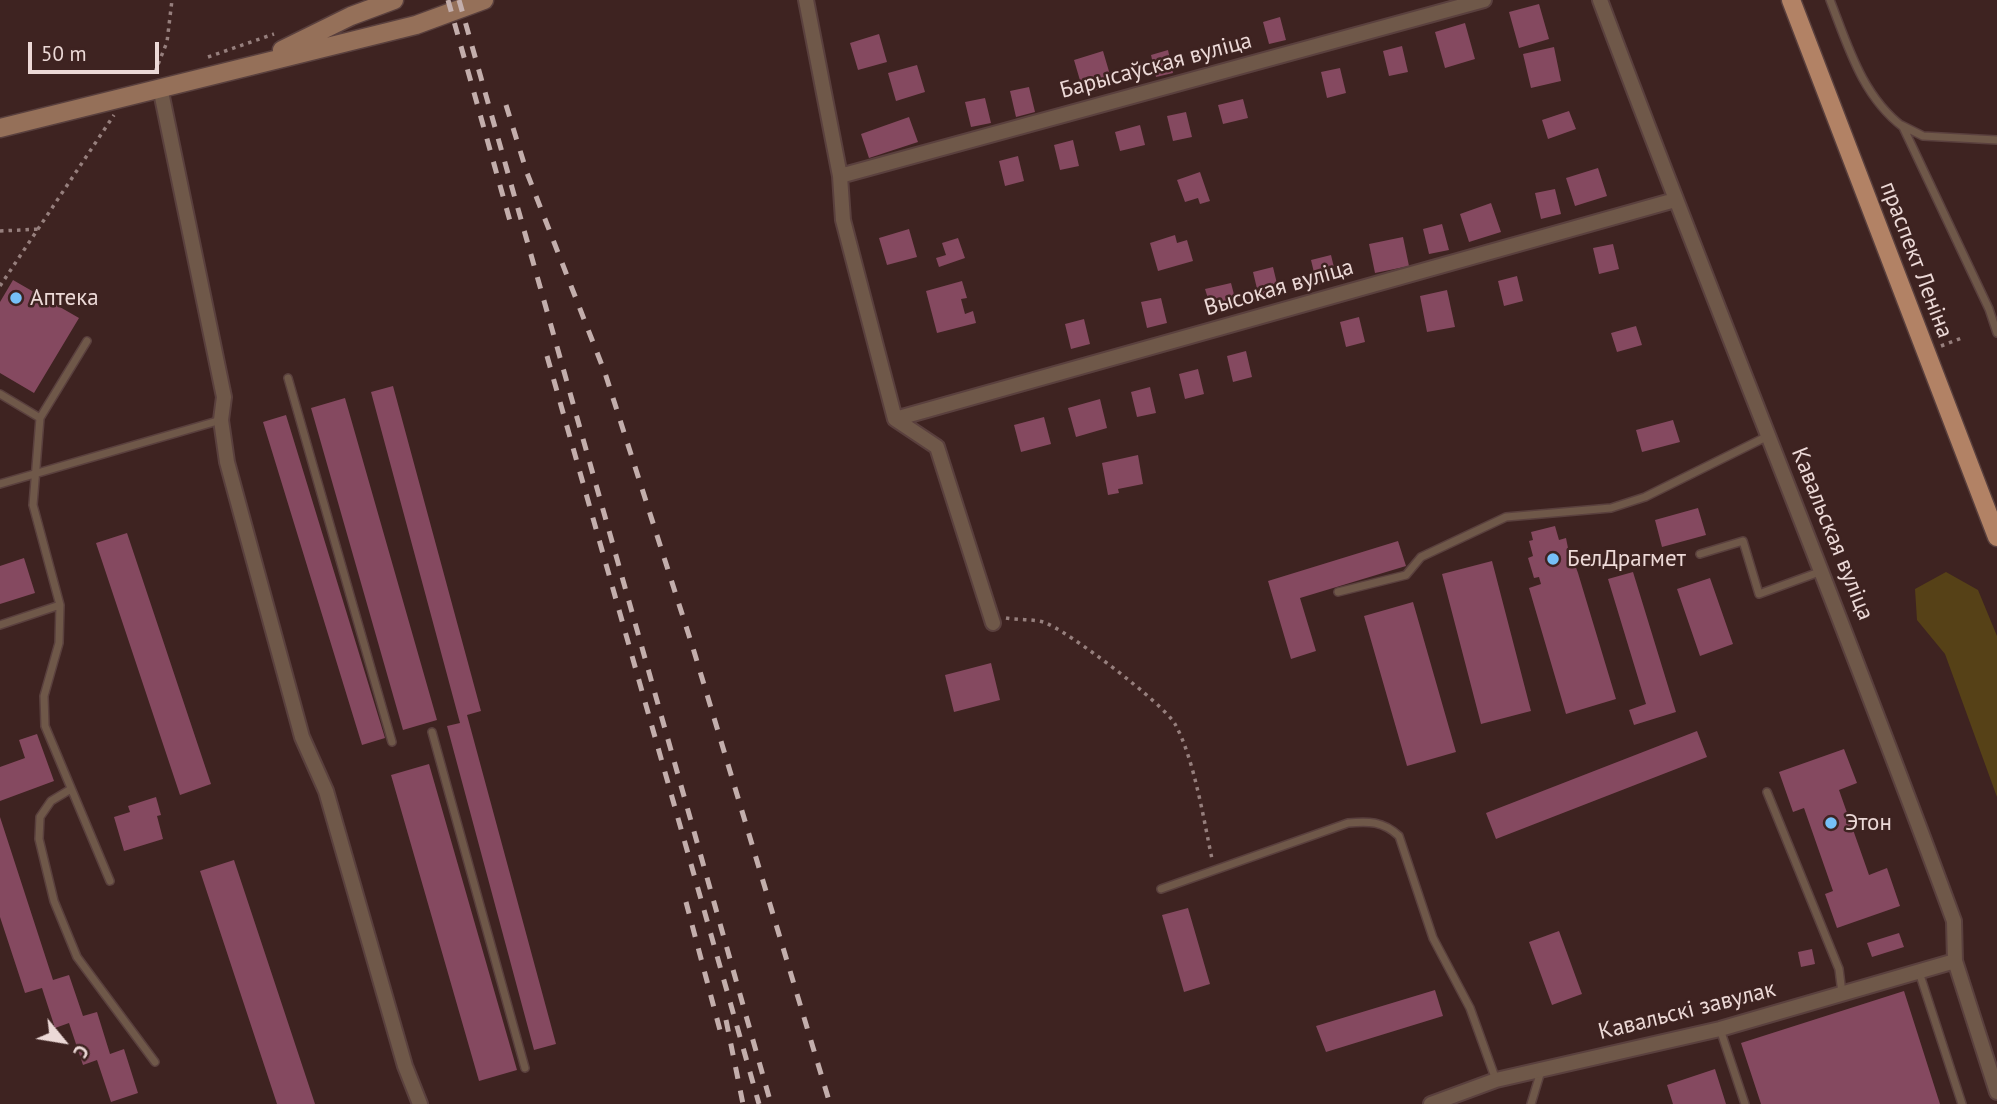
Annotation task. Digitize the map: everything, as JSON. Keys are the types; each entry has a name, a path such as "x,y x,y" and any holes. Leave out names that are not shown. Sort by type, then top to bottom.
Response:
{"main road":[{"path":"250,65 351,16 394,0"},
{"path":"0,128 160,77 250,65 416,25 484,0"},
{"name":"праспект Леніна","path":"1791,0 1991,511 1997,537"}],"street":[{"path":"806,0 840,176 843,220 895,419 937,447 992,620"},
{"name":"Барысаўская вуліца","path":"840,176 1484,0"},
{"name":"Кавальская вуліца","path":"1600,0 1675,200 1822,571 1954,921 1955,961 1997,1092"},
{"path":"160,77 224,397 221,419 227,462 302,737 326,792 405,1066 420,1104"},
{"name":"Высокая вуліца","path":"895,419 1675,200"},
{"name":"Кавальскі завулак","path":"1431,1104 1496,1080 1720,1029 1955,961"}],"lane":[{"path":"1830,0 1871,95 1883,111 1900,125 1923,136 1997,140"},
{"path":"1900,125 1989,309 1997,333"},
{"path":"87,341 40,418 33,505 60,605 59,643 44,696 45,726 110,881"},
{"path":"288,378 392,742"},
{"path":"0,394 40,418"},
{"path":"0,484 221,419"},
{"path":"1338,592 1406,575 1422,557 1506,517 1611,508 1645,497 1769,435"},
{"path":"1700,554 1743,541 1759,594 1822,571"},
{"path":"0,625 60,605"},
{"path":"432,732 525,1068"},
{"path":"72,789 51,801 40,817 39,839 54,901 77,957 155,1062"},
{"path":"1767,792 1839,969 1842,993"},
{"path":"1161,889 1348,823 1369,821 1388,826 1399,836 1433,938 1470,1008 1496,1080"},
{"path":"1919,971 1962,1104"},
{"path":"1720,1029 1745,1104"},
{"path":"1531,1104 1541,1070"}],"path":[{"path":"144,77 160,77 172,0"},
{"path":"201,59 286,29"},
{"path":"0,286 112,121"},
{"path":"0,231 40,229"},
{"path":"992,620 1044,622 1071,638 1153,701 1175,723 1197,788 1215,872"}],"shaded area":[{"path":"1946,572 1978,590 1997,636 1997,797 1945,654 1917,620 1915,589"}],"building":[{"path":"1539,4 1549,39 1519,48 1509,12"},
{"path":"1280,17 1286,40 1269,44 1263,22"},
{"path":"1465,23 1475,59 1445,68 1435,32"},
{"path":"879,34 887,62 858,70 850,43"},
{"path":"1402,46 1408,72 1389,76 1383,51"},
{"path":"1554,47 1561,81 1531,88 1523,54"},
{"path":"1168,50 1173,73 1156,77 1151,55"},
{"path":"1103,51 1113,85 1084,94 1074,60"},
{"path":"917,65 925,92 896,101 888,73"},
{"path":"1340,68 1346,93 1327,98 1321,72"},
{"path":"1029,87 1035,112 1016,117 1010,91"},
{"path":"985,98 991,123 971,127 965,102"},
{"path":"1243,99 1248,118 1223,124 1218,105"},
{"path":"1569,111 1576,129 1548,139 1542,120"},
{"path":"1186,112 1192,137 1173,141 1167,116"},
{"path":"909,117 918,142 869,158 861,134"},
{"path":"1140,125 1145,145 1120,151 1115,132"},
{"path":"1073,140 1079,166 1060,170 1054,145"},
{"path":"1018,156 1024,181 1005,186 999,161"},
{"path":"1598,168 1607,196 1575,206 1566,178"},
{"path":"1200,172 1210,201 1200,204 1198,198 1185,202 1177,180"},
{"path":"1555,189 1561,214 1541,219 1535,193"},
{"path":"1491,203 1501,232 1469,242 1460,214"},
{"path":"1442,224 1449,250 1429,254 1423,229"},
{"path":"909,229 917,257 887,265 879,238"},
{"path":"1175,235 1177,243 1187,240 1193,261 1158,271 1150,243"},
{"path":"1403,237 1409,266 1375,273 1369,244"},
{"path":"958,238 965,258 939,267 936,258 946,255 942,243"},
{"path":"1613,244 1619,269 1599,274 1593,248"},
{"path":"1331,255 1337,280 1317,285 1311,260"},
{"path":"1273,267 1279,292 1259,297 1253,272"},
{"path":"1517,276 1523,301 1504,306 1498,281"},
{"path":"13,280 79,318 34,393 0,373 0,302"},
{"path":"962,281 967,298 961,299 965,314 973,311 976,323 937,333 926,291"},
{"path":"1231,283 1236,302 1211,308 1205,289"},
{"path":"1447,290 1455,327 1427,332 1420,296"},
{"path":"1161,298 1167,323 1147,328 1141,302"},
{"path":"1359,317 1365,342 1346,347 1340,322"},
{"path":"1084,319 1090,344 1071,349 1065,324"},
{"path":"1636,326 1642,345 1617,352 1611,333"},
{"path":"1246,351 1252,377 1233,382 1227,356"},
{"path":"1198,369 1204,394 1185,399 1179,374"},
{"path":"393,386 481,711 467,715 556,1044 534,1050 447,726 460,723 371,392"},
{"path":"1150,387 1156,413 1137,417 1131,392"},
{"path":"345,398 437,720 403,730 311,408"},
{"path":"1100,399 1107,428 1076,437 1068,408"},
{"path":"286,415 385,738 362,745 263,422"},
{"path":"1044,417 1051,444 1021,452 1014,425"},
{"path":"1673,420 1680,442 1642,452 1636,430"},
{"path":"1138,455 1143,484 1118,489 1119,493 1108,495 1102,463"},
{"path":"1698,508 1706,535 1662,547 1655,520"},
{"path":"1555,526 1559,540 1566,538 1571,563 1574,562 1578,573 1616,699 1566,714 1529,588 1541,584 1539,577 1534,578 1528,558 1533,556 1529,541 1533,540 1531,532"},
{"path":"127,533 211,784 180,795 96,543"},
{"path":"1398,541 1406,566 1300,598 1316,651 1291,659 1268,581"},
{"path":"24,558 35,593 0,604 0,566"},
{"path":"1492,561 1531,711 1481,724 1442,574"},
{"path":"1633,572 1676,712 1634,725 1629,710 1646,704 1608,579"},
{"path":"1710,578 1733,644 1700,656 1677,589"},
{"path":"1413,602 1456,752 1407,766 1364,616"},
{"path":"991,663 1000,700 954,712 945,675"},
{"path":"1697,731 1707,757 1496,839 1486,813"},
{"path":"37,734 54,781 0,801 0,767 25,758 19,740"},
{"path":"1844,749 1857,783 1839,790 1869,875 1887,868 1900,906 1837,928 1825,894 1833,891 1804,808 1793,812 1779,772"},
{"path":"429,764 517,1070 479,1081 391,775"},
{"path":"156,797 161,815 157,816 163,839 124,851 114,817 130,812 128,806"},
{"path":"0,817 53,980 69,975 83,1016 97,1012 110,1054 124,1049 138,1093 111,1102 97,1060 83,1065 69,1023 55,1028 42,988 25,993 0,917"},
{"path":"234,860 315,1104 277,1104 200,871"},
{"path":"1188,908 1210,984 1184,992 1162,915"},
{"path":"1559,931 1582,994 1552,1005 1529,942"},
{"path":"1899,933 1904,947 1872,957 1867,943"},
{"path":"1812,949 1815,964 1801,967 1798,952"},
{"path":"1435,990 1443,1016 1326,1052 1316,1026"},
{"path":"1904,991 1940,1104 1761,1104 1741,1043"},
{"path":"1715,1069 1726,1104 1673,1104 1667,1085"}],"railway":[{"path":"448,0 510,221"},
{"path":"459,0 771,1104"},
{"path":"506,105 527,173 605,373 693,648 830,1104"},
{"path":"547,356 759,1104"},
{"path":"686,902 721,1034"},
{"path":"726,1020 743,1104"}],"place":[{"name":"Аптека","path":"16,298"},
{"name":"БелДрагмет","path":"1553,559"},
{"name":"Этон","path":"1831,823"}]}
